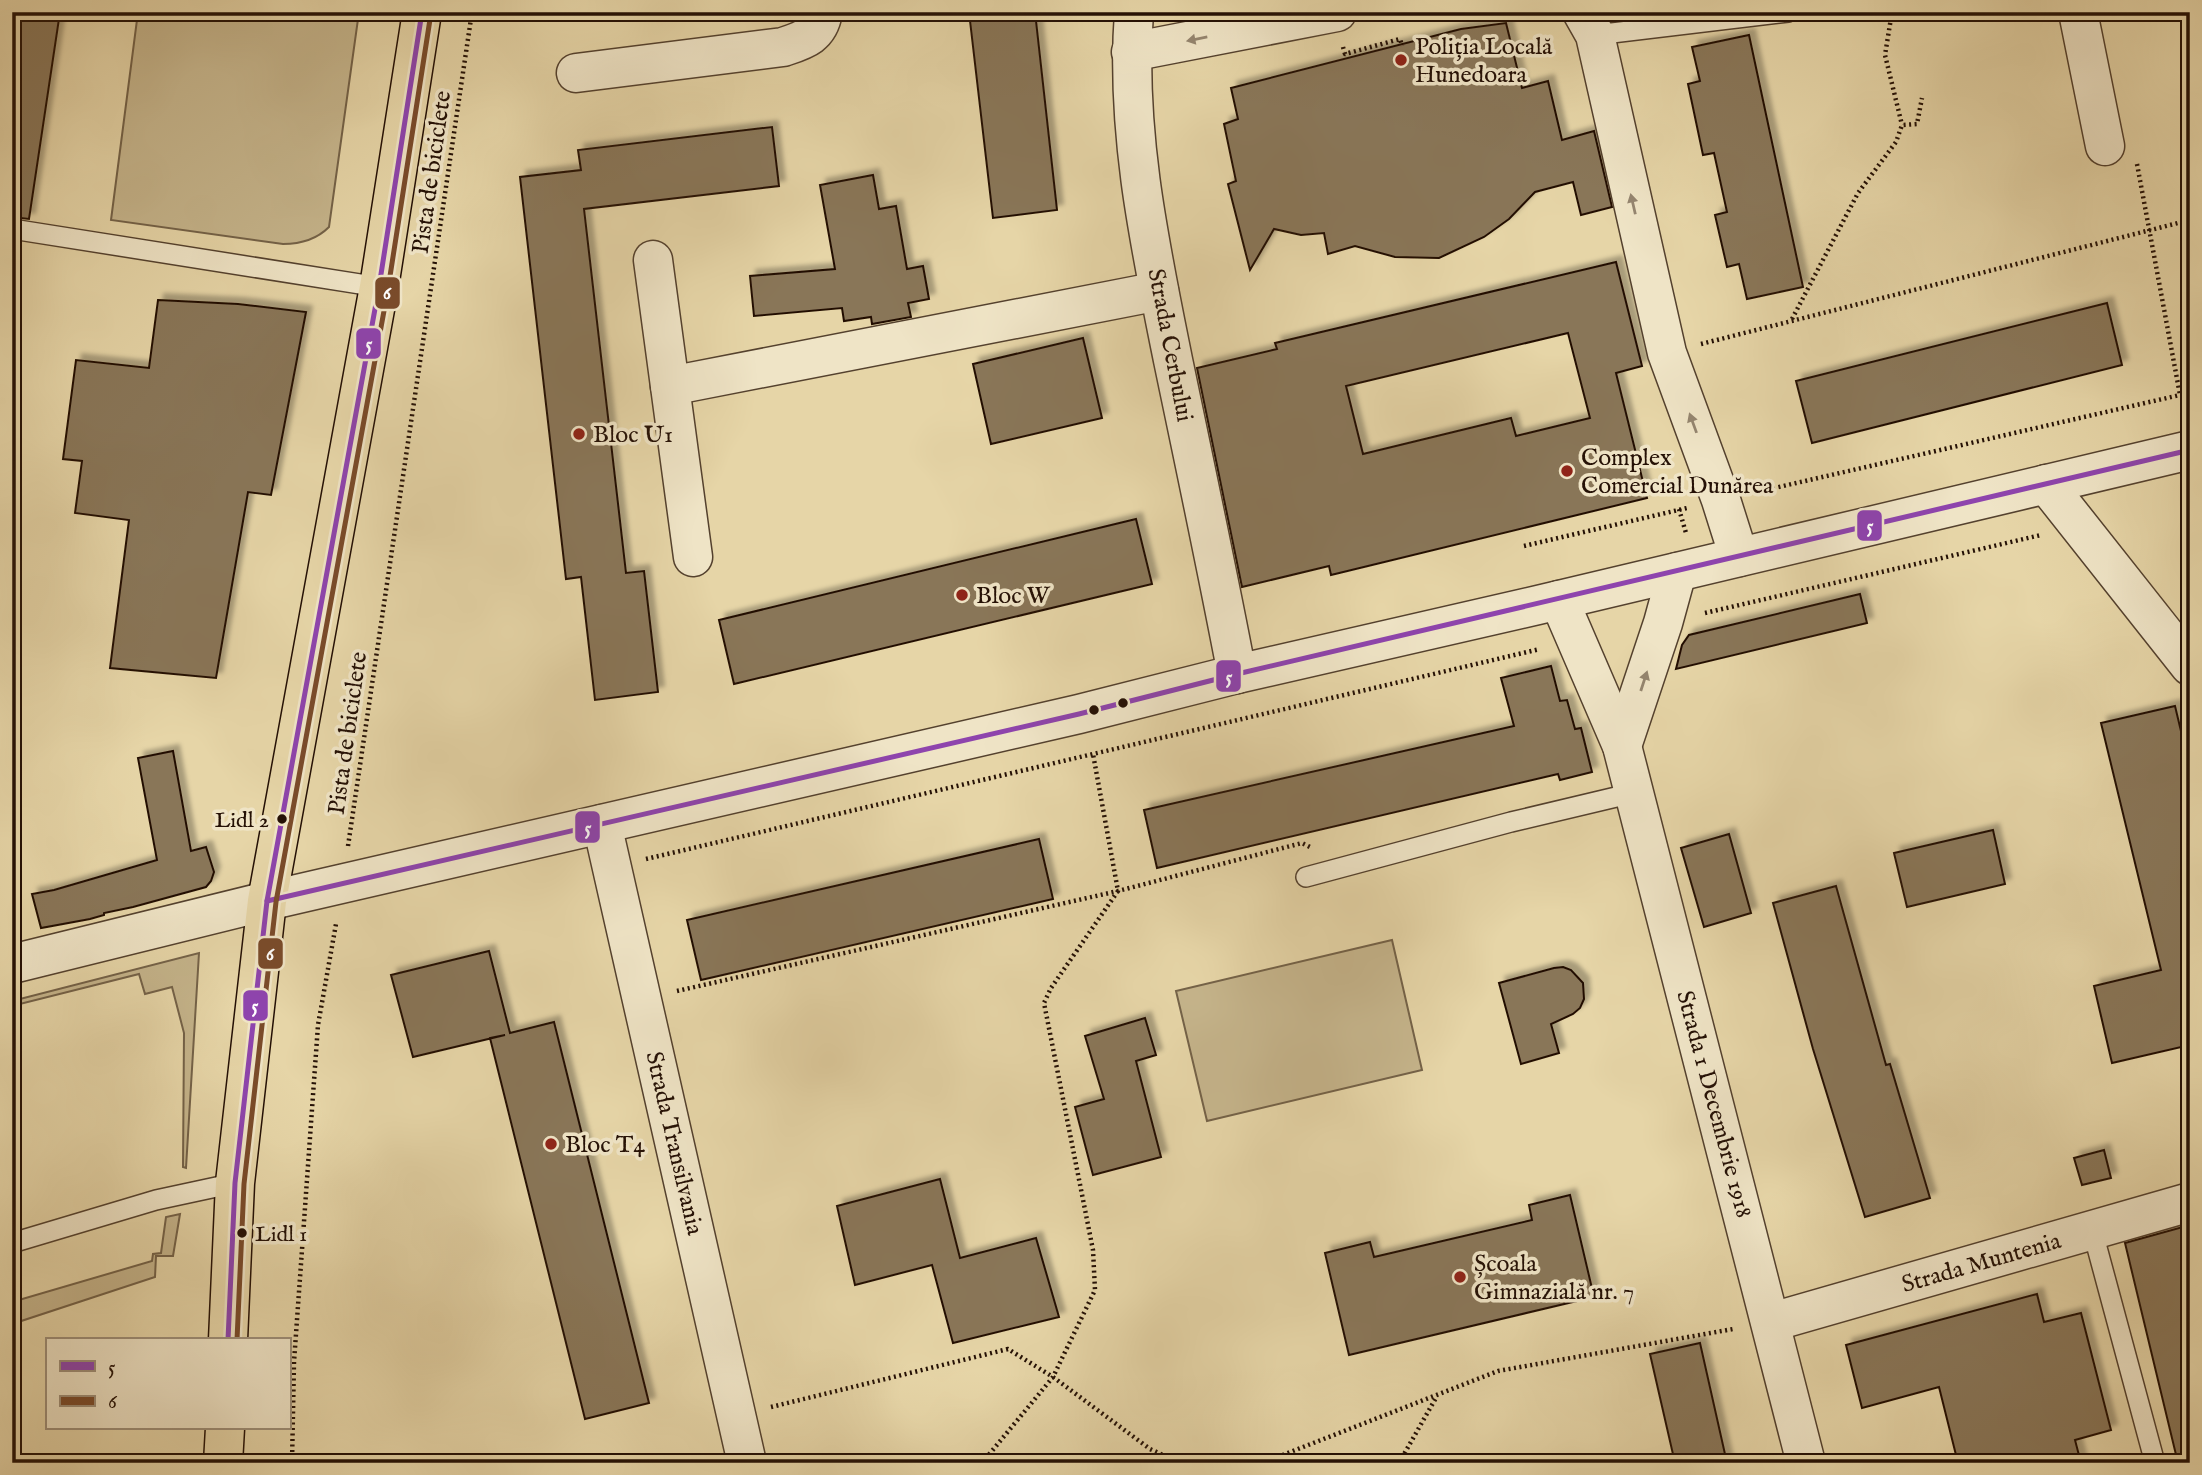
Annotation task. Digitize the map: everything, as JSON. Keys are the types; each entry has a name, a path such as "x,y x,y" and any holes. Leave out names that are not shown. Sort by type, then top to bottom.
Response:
{"main road":[{"path":"228,1338 235,1183 267,901 379,287 422,12"},
{"path":"223,1463 225,1430"}],"street":[{"path":"576,73 783,47 814,34 821,24 823,12"},
{"name":"Strada Cerbului","path":"1133,12 1131,52 1138,165 1159,291 1237,674"},
{"path":"1131,52 1336,12"},
{"path":"2078,12 2118,156"},
{"path":"1588,24 1667,353 1739,556"},
{"path":"653,260 693,557"},
{"path":"670,386 1159,291"},
{"path":"12,964 267,901 1079,714 1237,674 2190,450"},
{"path":"2046,484 2190,666"},
{"path":"1622,746 1677,572"},
{"name":"Strada 1 Decembrie 1918","path":"1559,600 1622,746 1772,1322 1806,1463"},
{"name":"Strada Transilvania","path":"602,824 747,1463"},
{"name":"Strada Muntenia","path":"1772,1322 2190,1202"}],"lane":[{"path":"1588,24 1788,12"},
{"path":"12,229 379,287"},
{"path":"1315,875 1511,822 1633,793"},
{"path":"12,1243 156,1200 235,1183"},
{"path":"2092,1229 2155,1463"}],"path":[{"name":"Pista de biciclete","path":"292,1463 294,1362 318,1025 343,884 472,12"},
{"path":"1792,320 1858,193 1896,142 1902,125 1885,55 1892,12"},
{"path":"1957,12 1975,16 2026,12"},
{"path":"1345,54 1400,39 1402,46"},
{"path":"1902,125 1917,124 1922,98"},
{"path":"2118,156 2137,164 2180,395"},
{"path":"1667,353 2190,220"},
{"path":"1524,545 2190,392"},
{"path":"1663,623 2079,526"},
{"path":"612,867 1575,640"},
{"path":"982,1463 1053,1377 1095,1290 1093,1250 1044,1003 1051,988 1118,891 1093,754"},
{"path":"642,999 1118,891 1302,843 1316,850 1315,875"},
{"path":"1262,1463 1498,1371 1772,1322"},
{"path":"736,1416 1008,1349 1053,1377 1150,1449 1180,1463"},
{"path":"1399,1463 1438,1395"}],"shaded area":[{"path":"138,12 359,12 329,227 308,240 283,244 111,220"},
{"path":"1392,940 1422,1070 1207,1121 1176,991"},
{"path":"199,953 186,1168 183,1167 184,1033 172,987 145,994 139,974 12,1006 12,1001"},
{"path":"180,1214 173,1256 156,1256 155,1277 12,1324 12,1302 152,1261 153,1254 161,1253 166,1217"}],"building":[{"path":"12,12 60,12 29,219 12,217"},
{"path":"969,12 1035,12 1057,210 993,218"},
{"path":"1506,23 1522,88 1548,81 1562,140 1594,131 1612,207 1581,215 1573,182 1535,192 1509,219 1484,237 1439,258 1395,257 1355,246 1328,254 1324,233 1301,235 1274,229 1250,270 1228,184 1236,181 1224,124 1238,119 1231,88 1461,29"},
{"path":"1749,35 1803,287 1747,299 1739,264 1727,267 1715,215 1727,212 1714,153 1703,155 1688,84 1700,81 1692,47"},
{"name":"Bloc U1","path":"772,127 779,186 584,209 626,573 644,571 658,692 595,700 581,577 566,579 520,177 581,170 578,150"},
{"path":"873,175 879,209 896,206 907,269 923,266 929,299 908,303 911,317 872,324 871,317 844,321 842,308 754,316 750,276 835,269 820,185"},
{"path":"1616,262 1642,366 1616,373 1647,498 1331,575 1329,566 1242,587 1197,368 1277,349 1275,343","holes":["1568,333 1590,418 1516,436 1511,418 1363,454 1346,386"]},
{"path":"158,300 238,304 306,312 271,495 248,492 216,678 110,668 129,520 75,513 82,461 63,459 76,360 149,368"},
{"path":"2107,303 2122,365 1812,443 1796,381"},
{"path":"1083,338 1102,418 991,444 973,364"},
{"name":"Bloc W","path":"1136,519 1152,584 734,684 719,620"},
{"path":"1860,594 1867,623 1676,669 1682,645 1689,635"},
{"path":"1551,666 1560,701 1567,700 1575,729 1581,728 1592,772 1560,780 1558,774 1157,868 1144,810 1514,726 1501,678"},
{"path":"2175,706 2190,769 2190,1045 2112,1063 2094,986 2161,970 2101,723"},
{"path":"173,751 191,851 206,847 214,872 211,881 206,887 90,919 41,928 32,894 157,860 138,758"},
{"path":"1993,830 2005,884 1907,907 1894,853"},
{"path":"1729,834 1751,913 1704,927 1681,848"},
{"path":"1039,839 1053,899 701,980 687,920"},
{"path":"1836,886 1886,1065 1890,1064 1930,1198 1865,1217 1813,1049 1773,903"},
{"name":"Bloc T4","path":"489,951 510,1033 554,1022 649,1403 585,1419 490,1039 413,1057 391,975"},
{"path":"1563,967 1571,970 1583,983 1584,999 1573,1014 1551,1024 1559,1053 1521,1064 1499,983"},
{"path":"1145,1018 1156,1055 1136,1061 1161,1157 1093,1175 1075,1107 1104,1099 1085,1036"},
{"path":"2104,1150 2111,1178 2082,1185 2074,1158"},
{"path":"940,1179 960,1258 1036,1238 1059,1317 953,1343 932,1265 855,1285 837,1206"},
{"name":"Școala Gimnazială nr. 7","path":"1570,1195 1594,1297 1349,1355 1325,1253 1370,1242 1374,1257 1532,1220 1529,1205"},
{"path":"2190,1225 2190,1463 2178,1463 2125,1243"},
{"path":"2037,1294 2044,1322 2081,1313 2111,1430 2075,1440 2081,1463 1958,1463 1939,1387 1862,1408 1846,1345"},
{"path":"1700,1343 1727,1463 1675,1463 1650,1354"}],"transit line":[{"name":"5","path":"228,1338 235,1183 267,901 379,287 422,12"},
{"name":"6","path":"237,1338 244,1184 276,902 388,289 431,13"},
{"name":"5","path":"267,901 1079,714 1237,674 2190,450"}],"place":[{"name":"Poliția Locală Hunedoara","path":"1401,60"},
{"name":"Bloc U1","path":"579,434"},
{"name":"Complex Comercial Dunărea","path":"1567,471"},
{"name":"Bloc W","path":"962,595"},
{"name":"Lidl 2","path":"282,819"},
{"name":"Bloc T4","path":"551,1144"},
{"name":"Lidl 1","path":"242,1233"},
{"name":"Școala Gimnazială nr. 7","path":"1460,1277"}]}
